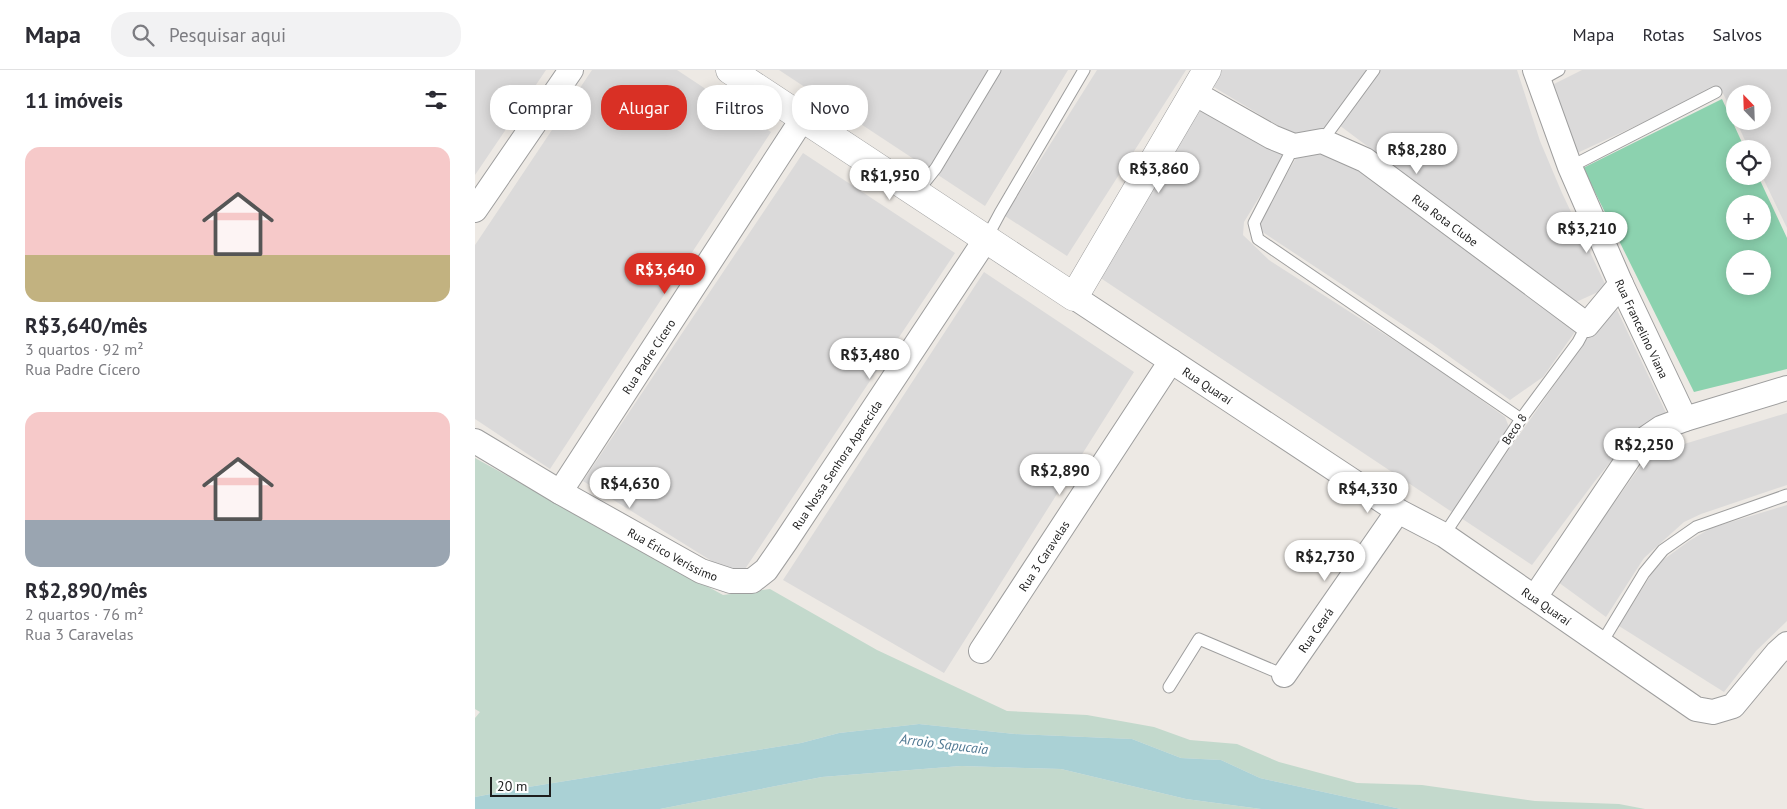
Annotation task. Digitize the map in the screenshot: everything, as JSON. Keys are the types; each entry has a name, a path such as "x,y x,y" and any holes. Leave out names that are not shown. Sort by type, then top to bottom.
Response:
{"street":[{"path":"475,210 571,70"},
{"name":"Rua Quaraí","path":"730,70 792,111"},
{"name":"Rua Francelino Viana","path":"1537,75 1570,167 1621,284 1685,418"},
{"path":"1074,297 1200,81 1272,137 1294,146 1323,141"},
{"name":"Rua Padre Cícero","path":"560,492 795,130"},
{"name":"Rua Quaraí","path":"821,130 1398,511 1444,535 1535,596 1696,709 1713,712 1733,706 1777,653 1787,644"},
{"name":"Rua Rota Clube","path":"1323,141 1365,160 1587,324"},
{"name":"Rua Nossa Senhora Aparecida","path":"786,542 986,239"},
{"path":"1587,324 1621,284"},
{"name":"Rua 3 Caravelas","path":"981,651 1171,361"},
{"path":"1535,596 1639,443 1661,428 1685,418 1787,388"},
{"name":"Rua Érico Veríssimo","path":"475,441 560,492 701,570 731,581 752,581 766,570 786,542"},
{"name":"Rua Ceará","path":"1285,670 1398,511"}],"lane":[{"path":"916,193 936,168 995,70"},
{"path":"986,239 1084,70"},
{"path":"1323,141 1374,70"},
{"path":"1537,75 1559,70"},
{"path":"1570,167 1716,92"},
{"path":"1294,146 1255,224 1258,240 1521,419"},
{"name":"Beco 8","path":"1444,535 1521,419 1578,342 1587,324"},
{"path":"1601,644 1644,573 1663,550 1697,527 1787,495"},
{"path":"1169,688 1199,639 1285,670"}],"shaded area":[{"path":"475,70 546,70 536,85 490,85 490,130 505,130 475,175"},
{"path":"592,70 677,70 700,85 697,85 697,130 768,130 771,132 550,469 475,419 475,245 552,130 591,130 591,85 582,85"},
{"path":"779,70 1068,70 985,206 868,129 868,85 802,85"},
{"path":"1097,70 1186,70 1067,256 1005,216"},
{"path":"1222,70 1368,70 1327,127 1320,133 1292,134 1212,86"},
{"path":"1379,70 1517,70 1540,141 1562,193 1607,288 1576,302 1339,125"},
{"path":"1582,70 1787,70 1787,228 1766,185 1771,185 1771,140 1745,140 1740,130 1771,130 1771,85 1726,85 1726,99 1720,87 1575,154 1552,85"},
{"path":"1200,105 1285,155 1244,222 1243,235 1269,260 1431,364 1505,417 1509,427 1452,512 1099,277"},
{"path":"1320,149 1352,163 1577,329 1543,377 1510,400 1432,344 1261,231 1261,219 1296,158"},
{"path":"803,153 955,253 739,578 583,481"},
{"path":"984,272 1134,372 944,673 783,580"},
{"path":"1617,310 1668,417 1633,434 1532,565 1461,518 1590,334"},
{"path":"1787,413 1787,485 1701,514 1684,522 1644,558 1606,617 1558,582 1639,468 1651,457 1661,451"},
{"path":"1787,505 1787,621 1756,651 1724,692 1619,626 1652,573 1663,560 1689,541 1711,528"}],"green space":[{"path":"1722,99 1726,108 1726,130 1736,130 1741,140 1726,140 1726,185 1762,185 1767,195 1726,195 1726,240 1771,240 1771,204 1787,238 1787,369 1694,392 1583,168"},
{"path":"475,458 723,595 770,589 877,650 1007,711 1087,715 1154,727 1190,740 1237,744 1279,762 1357,783 1422,785 1535,801 1619,804 1645,809 1401,809 1260,778 1221,760 1181,758 1132,739 1015,734 919,724 839,733 801,743 475,797 475,718 480,712 475,709"},
{"path":"961,766 1061,769 1186,799 1261,809 660,809 822,777"}],"water":[{"name":"Arroio Sapucaia","path":"919,724 1015,734 1132,739 1181,758 1221,760 1260,778 1401,809 1261,809 1186,799 1061,769 961,766 822,777 660,809 475,809 475,797 522,788 801,743 839,733"}]}
